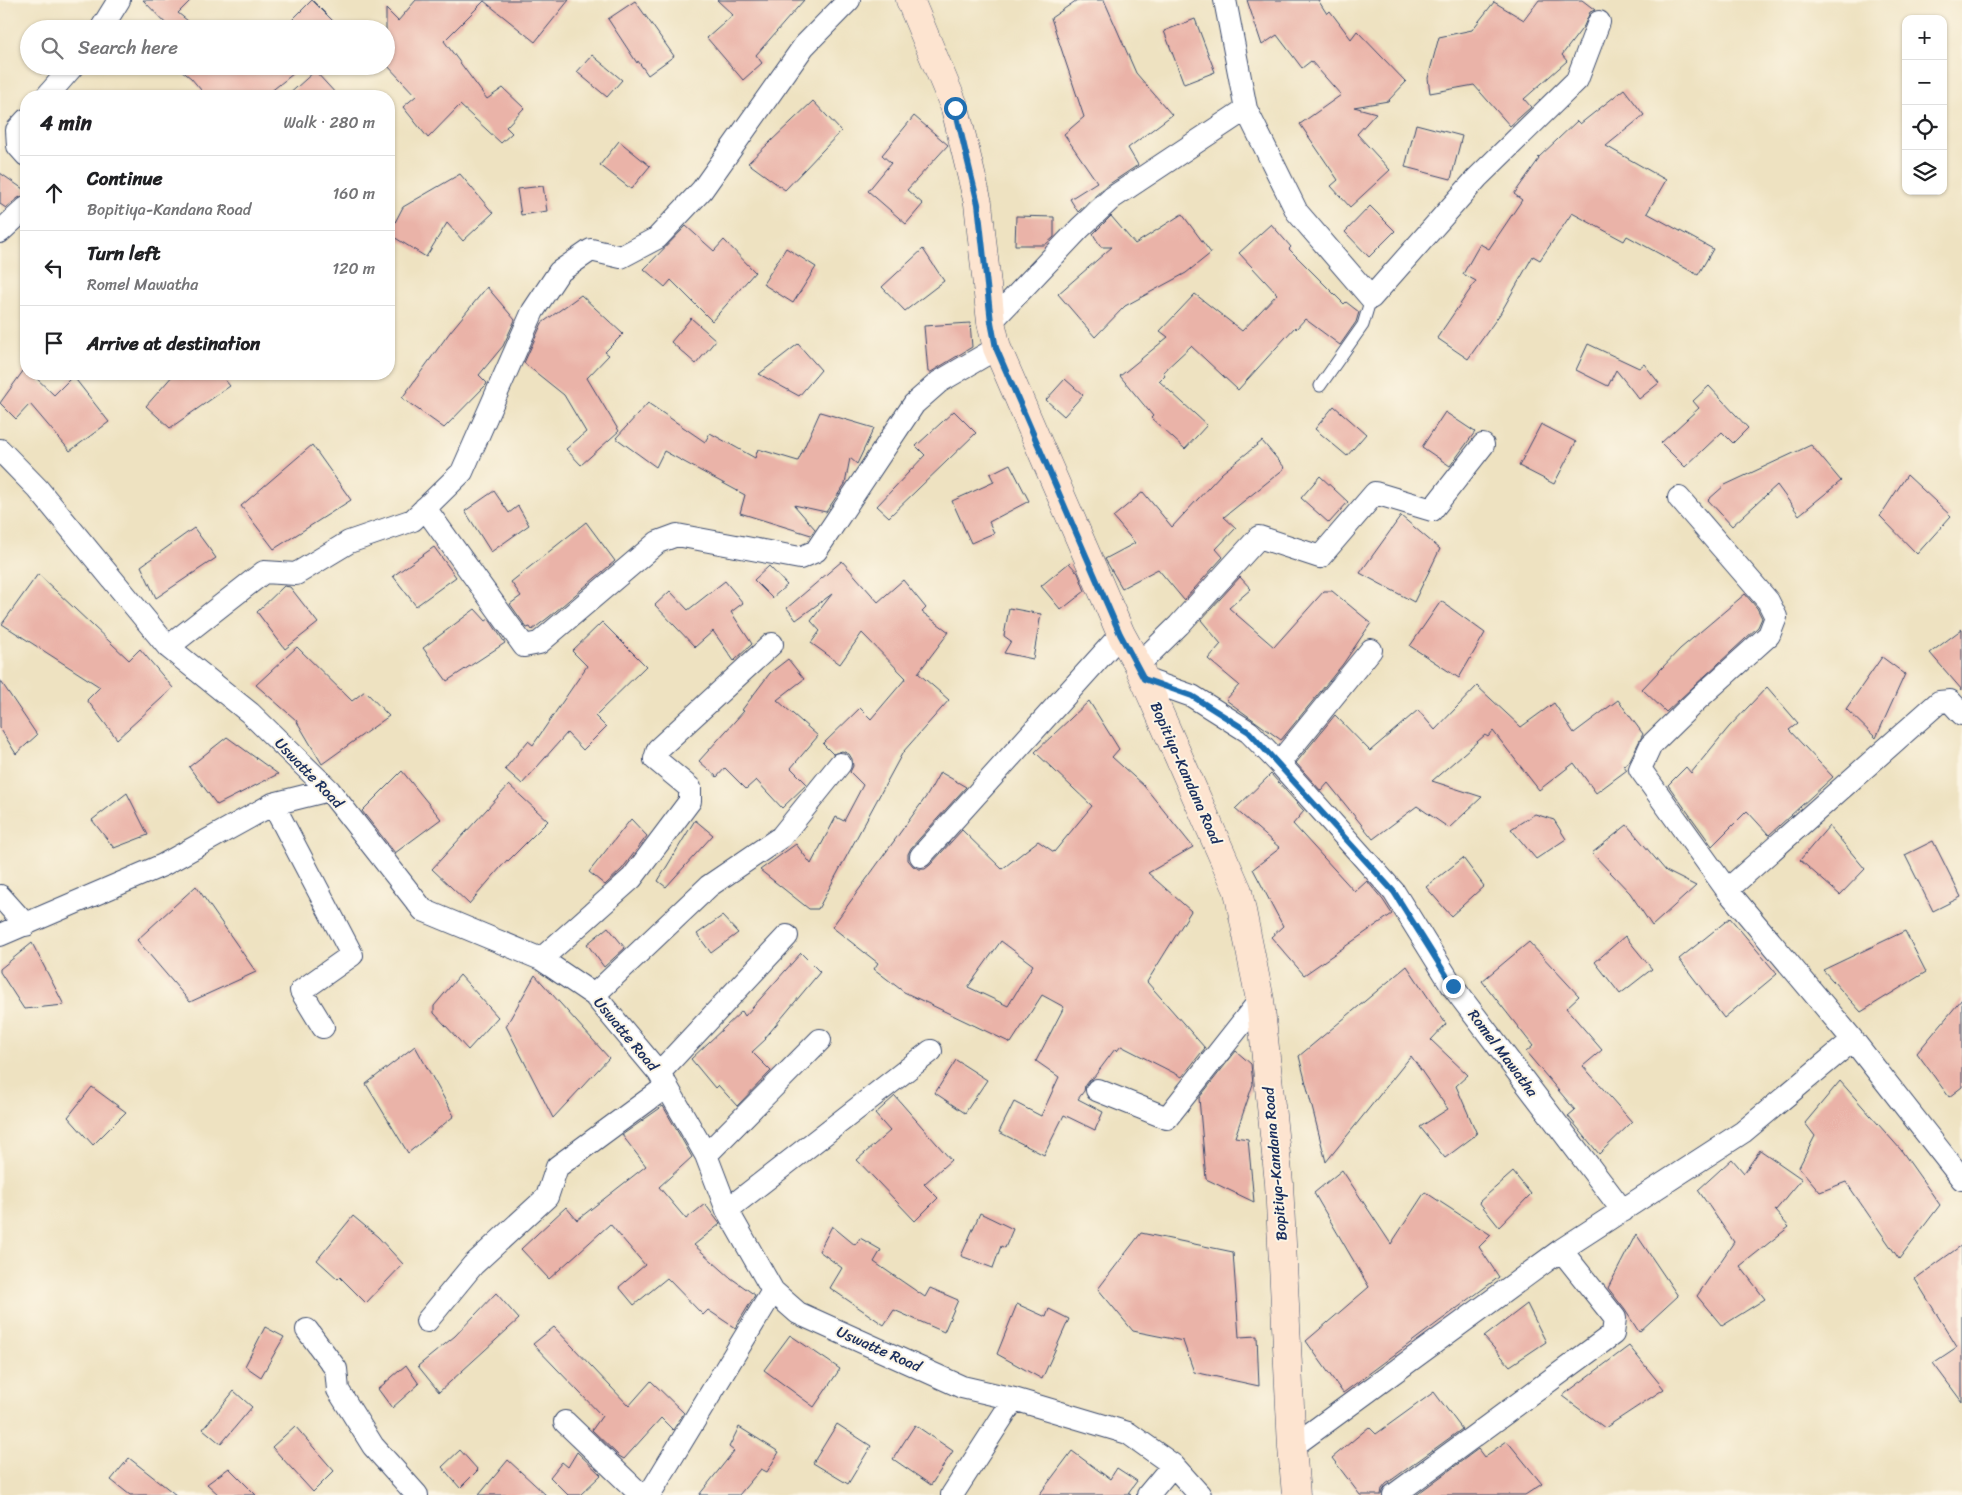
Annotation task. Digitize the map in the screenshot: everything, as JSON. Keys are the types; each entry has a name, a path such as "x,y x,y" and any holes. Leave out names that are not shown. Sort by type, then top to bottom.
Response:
{"street":[{"path":"107,20 119,0"},
{"path":"168,648 264,572 296,574 349,542 414,520 462,472 533,311 559,272 591,250 621,257 657,238 702,190 804,46 849,0"},
{"name":"Bopitiya-Kandana Road","path":"910,0 955,108 978,204 994,335 1120,634 1141,672 1238,891 1260,1000 1279,1183 1296,1495"},
{"path":"1225,0 1246,109 1297,212 1371,298 1477,178 1577,80 1599,22"},
{"path":"52,90 65,75"},
{"path":"425,508 524,646 539,643 658,542 677,535 800,558 816,551 914,404 994,335 1080,228 1112,198 1246,109"},
{"path":"20,127 17,130 18,146 20,148"},
{"path":"0,232 20,214"},
{"path":"1141,672 1179,625 1259,537 1320,557 1376,493 1432,510 1482,445"},
{"name":"Uswatte Road","path":"0,450 38,489 168,648 250,713 329,790 423,910 541,959 594,995 663,1079 706,1155 727,1210 773,1291 798,1314 962,1387 1014,1399 1128,1433 1174,1465 1200,1495"},
{"path":"1679,498 1768,601 1776,617 1769,635 1699,698 1651,745 1640,769 1727,890 1853,1040 1962,1179"},
{"path":"921,856 1120,634"},
{"path":"541,959 632,878 690,801 690,788 655,759 658,749 772,644"},
{"path":"1279,763 1371,650"},
{"name":"Romel Mawatha","path":"1141,672 1192,696 1249,732 1279,763 1394,892 1453,986 1623,1211"},
{"path":"1727,890 1939,702 1950,701 1962,714"},
{"path":"594,995 709,886 782,837 840,764"},
{"path":"0,935 163,865 272,804 329,790"},
{"path":"272,804 352,955 301,991 323,1028"},
{"path":"0,896 26,925"},
{"path":"427,1322 473,1265 546,1197 557,1167 663,1079 787,936"},
{"path":"1097,1090 1167,1118 1260,1000"},
{"path":"706,1155 820,1040"},
{"path":"1292,1446 1440,1341 1561,1250 1744,1132 1853,1040"},
{"path":"727,1210 932,1051"},
{"path":"1394,1495 1613,1334 1615,1318 1561,1250"},
{"path":"649,1495 773,1291"},
{"path":"307,1330 336,1369 338,1390 373,1446 417,1495"},
{"path":"952,1495 1014,1399"},
{"path":"565,1422 641,1495"},
{"path":"1148,1495 1174,1465"}],"lane":[{"path":"1320,386 1362,324 1371,298"}],"building":[{"path":"143,0 191,0 178,13 187,20 162,20"},
{"path":"312,0 332,20 292,20"},
{"path":"416,0 569,0 535,42 484,1 444,41 487,99 503,88 524,108 506,127 512,133 501,143 460,105 428,138 403,107 416,96 395,74 395,20 386,20 386,9 398,21"},
{"path":"717,0 804,0 756,55 762,63 743,80 707,38 733,15"},
{"path":"1077,0 1104,0 1136,73 1172,115 1128,148 1138,165 1105,187 1078,212 1070,199 1097,182 1064,134 1084,117 1051,18"},
{"path":"1247,0 1318,0 1327,14 1330,11 1351,39 1357,31 1406,82 1388,101 1354,107 1376,113 1357,134 1390,170 1350,207 1331,186 1338,180 1300,124 1341,95 1311,61 1302,68 1277,35 1262,45"},
{"path":"1539,0 1582,0 1595,10 1590,12 1584,26 1562,55 1567,61 1524,99 1531,107 1510,126 1474,85 1430,93 1428,78 1439,37 1472,30 1494,2 1524,20"},
{"path":"635,1 674,56 648,75 638,61 637,63 608,19"},
{"path":"1195,19 1215,72 1184,84 1164,31"},
{"path":"592,55 622,80 607,97 577,72"},
{"path":"187,75 292,75 273,90 201,90"},
{"path":"311,75 319,75 332,90 294,90"},
{"path":"1624,89 1644,115 1606,146 1666,180 1647,213 1713,249 1698,275 1627,236 1624,241 1572,213 1540,260 1533,256 1500,314 1468,359 1437,338 1476,281 1463,274 1480,244 1489,249 1522,200 1514,194 1538,158 1577,121 1580,124"},
{"path":"813,101 841,131 785,190 748,163"},
{"path":"914,116 948,145 907,190 923,204 906,224 868,191 891,163 882,155"},
{"path":"1416,124 1462,136 1451,179 1405,167"},
{"path":"619,141 650,166 631,189 600,165"},
{"path":"0,173 20,187 20,197 6,208 0,204"},
{"path":"460,174 493,213 463,241 447,223 426,257 395,238 395,222 403,207"},
{"path":"543,186 547,211 521,215 517,189"},
{"path":"1370,206 1395,231 1369,257 1345,232"},
{"path":"1182,214 1211,253 1186,273 1125,306 1095,337 1058,294 1112,247 1101,247 1093,234 1111,216 1135,244"},
{"path":"1016,216 1054,217 1054,237 1045,245 1015,245"},
{"path":"1271,224 1291,247 1289,249 1344,304 1346,302 1359,312 1356,322 1340,345 1305,319 1296,329 1295,327 1238,390 1191,346 1163,372 1165,375 1159,381 1207,425 1185,449 1151,418 1153,416 1120,376 1168,337 1160,331 1195,294 1242,331 1277,294 1239,253"},
{"path":"686,226 714,251 724,240 755,272 712,321 671,280 665,287 644,269"},
{"path":"786,248 816,267 793,303 763,284"},
{"path":"923,249 944,281 905,311 882,287"},
{"path":"487,287 515,320 503,346 479,375 487,383 486,385 444,428 402,398 450,332"},
{"path":"581,295 623,334 605,352 609,355 587,378 619,431 581,465 566,449 586,432 564,395 524,363 542,323"},
{"path":"691,318 716,340 696,364 671,342"},
{"path":"970,323 972,347 928,372 924,326"},
{"path":"798,344 821,370 799,396 759,374"},
{"path":"1588,344 1639,368 1644,364 1659,383 1639,399 1616,370 1608,386 1576,370"},
{"path":"20,375 20,380 38,380 54,395 69,380 76,380 109,422 70,451 30,404 16,419 0,403"},
{"path":"1065,379 1083,395 1064,416 1046,400"},
{"path":"169,380 225,380 230,386 170,428 146,406"},
{"path":"1709,386 1748,428 1733,443 1722,432 1685,467 1661,443 1699,408 1693,401"},
{"path":"648,403 705,442 710,433 755,458 758,449 798,461 820,412 874,428 857,464 850,458 845,484 826,512 794,505 815,529 811,535 740,513 745,495 664,451 656,467 616,438"},
{"path":"1334,406 1366,434 1347,456 1315,429"},
{"path":"954,411 976,433 889,517 877,506 925,455 916,446"},
{"path":"1445,412 1475,432 1450,466 1422,447"},
{"path":"1541,424 1576,442 1554,484 1519,466"},
{"path":"1262,441 1285,468 1224,517 1236,528 1216,549 1223,557 1184,600 1158,569 1122,588 1105,559 1135,543 1113,517 1143,492 1172,527 1222,473"},
{"path":"312,445 351,500 274,549 241,506"},
{"path":"1811,445 1841,481 1799,515 1777,485 1732,526 1708,500 1725,485"},
{"path":"1010,464 1029,501 989,522 994,533 971,543 952,501 994,482 990,474"},
{"path":"1907,475 1951,516 1917,554 1880,516"},
{"path":"1320,476 1348,502 1329,523 1301,498"},
{"path":"494,491 509,513 518,506 529,525 491,552 465,511"},
{"path":"1401,516 1440,549 1414,602 1360,573"},
{"path":"586,522 615,561 532,630 530,627 527,628 510,604 521,596 511,582"},
{"path":"194,528 216,558 156,598 141,566"},
{"path":"434,547 456,577 416,606 393,576"},
{"path":"842,561 878,602 903,580 926,608 922,612 949,632 918,673 949,700 903,752 818,909 809,909 760,870 796,844 811,864 836,817 844,821 863,785 850,772 853,766 849,754 842,751 833,754 823,744 860,708 871,719 906,678 862,633 840,664 811,643 820,631 811,621 832,594 796,620 787,608"},
{"path":"1069,563 1078,573 1085,591 1061,610 1041,586"},
{"path":"769,566 787,585 772,598 754,580"},
{"path":"38,574 129,660 140,649 173,688 117,739 87,700 100,687 2,624"},
{"path":"1240,577 1251,589 1229,608 1274,647 1324,591 1332,591 1371,623 1343,664 1281,740 1226,700 1239,685 1208,659 1221,644 1201,620"},
{"path":"725,581 743,603 731,612 752,644 734,661 713,631 695,647 655,605 670,591 688,610"},
{"path":"284,586 290,587 318,623 285,649 257,612"},
{"path":"1745,594 1757,608 1762,618 1758,627 1666,712 1642,689 1680,649"},
{"path":"1441,601 1485,633 1459,678 1410,646"},
{"path":"1009,608 1041,614 1033,659 1004,653 1011,641 1004,636"},
{"path":"475,609 486,621 489,619 505,643 447,681 423,648"},
{"path":"602,622 646,666 595,716 606,727 583,750 567,733 522,784 505,769 528,741 533,745 587,666 572,651"},
{"path":"1962,629 1962,690 1930,653"},
{"path":"297,647 352,701 365,691 389,716 322,764 296,720 256,685"},
{"path":"1882,657 1905,674 1876,738 1846,709"},
{"path":"788,659 804,679 777,700 818,736 791,768 807,784 782,808 756,780 746,789 725,768 717,777 699,761 744,711 742,710 770,673"},
{"path":"0,680 37,735 16,754 0,728"},
{"path":"1477,686 1521,727 1554,703 1574,733 1618,700 1643,734 1629,762 1624,766 1627,770 1596,793 1574,763 1539,790 1493,731 1488,737 1485,735 1432,781 1482,797 1449,828 1417,806 1373,839 1328,783 1321,791 1296,763 1335,715 1370,751 1418,710 1435,730"},
{"path":"1767,687 1798,723 1789,730 1833,777 1769,835 1747,811 1712,846 1668,785 1686,767 1691,773 1729,727"},
{"path":"1089,701 1119,749 1112,757 1144,786 1193,847 1148,873 1191,911 1147,982 1205,1048 1182,1077 1121,1046 1117,1051 1115,1049 1094,1077 1085,1085 1084,1091 1078,1099 1103,1112 1095,1130 1064,1115 1044,1155 999,1132 1014,1102 1041,1116 1059,1077 1036,1061 1064,1007 1042,995 1011,1043 904,992 874,969 878,963 832,927 928,794 940,772 966,787 911,848 908,860 913,866 925,869 962,830 1002,869 1038,841 1054,852 1092,806 1035,752","holes":["1001,941 1033,965 1008,1006 968,987"]},
{"path":"227,737 278,774 217,805 189,767"},
{"path":"402,771 441,819 395,853 362,811"},
{"path":"1271,774 1304,811 1293,824 1355,892 1367,881 1392,914 1304,975 1271,937 1283,926 1253,869 1280,848 1235,809"},
{"path":"509,785 548,821 507,860 469,904 432,869"},
{"path":"127,793 148,835 114,848 92,820"},
{"path":"1535,814 1554,820 1566,839 1536,859 1511,829"},
{"path":"631,819 647,836 622,869 605,885 589,872"},
{"path":"695,820 713,835 666,887 658,881"},
{"path":"1627,825 1666,871 1696,886 1652,926 1630,893 1592,853"},
{"path":"1829,826 1865,869 1840,895 1800,860"},
{"path":"1933,841 1961,897 1933,911 1905,855"},
{"path":"1463,858 1484,886 1451,916 1426,887"},
{"path":"196,886 256,972 190,1002 137,940"},
{"path":"722,916 738,933 711,953 697,934"},
{"path":"1730,918 1777,974 1724,1018 1679,959"},
{"path":"608,927 625,948 604,967 587,944"},
{"path":"1905,931 1926,972 1861,1012 1823,970"},
{"path":"1625,936 1652,969 1620,994 1595,962"},
{"path":"1529,942 1579,996 1566,1008 1602,1050 1583,1066 1632,1122 1599,1154 1568,1116 1575,1110 1526,1052 1533,1046 1482,981"},
{"path":"32,943 64,1005 24,1009 0,972 0,969"},
{"path":"801,953 820,972 766,1039 752,1052 771,1071 737,1106 718,1085 715,1088 691,1059 742,1011 745,1016"},
{"path":"1407,966 1446,1024 1431,1040 1468,1075 1456,1086 1477,1134 1445,1158 1420,1127 1448,1109 1411,1056 1326,1162 1299,1056"},
{"path":"460,975 498,1017 468,1050 434,1013 434,1006"},
{"path":"535,975 609,1058 553,1118 506,1026"},
{"path":"1962,999 1962,1087 1949,1097 1917,1053"},
{"path":"415,1046 454,1116 408,1153 366,1084"},
{"path":"1236,1051 1251,1064 1253,1084 1235,1137 1248,1139 1254,1202 1206,1179 1199,1098"},
{"path":"956,1060 987,1080 965,1113 935,1093"},
{"path":"1840,1081 1901,1150 1940,1205 1899,1259 1846,1182 1820,1192 1799,1167 1815,1136 1805,1123"},
{"path":"92,1087 126,1112 93,1145 68,1117"},
{"path":"895,1096 951,1160 924,1184 938,1198 915,1221 857,1160 890,1131 875,1114"},
{"path":"663,1106 692,1157 659,1187 686,1219 705,1204 720,1224 694,1245 731,1278 755,1295 735,1328 708,1310 703,1315 667,1278 634,1305 619,1287 645,1265 610,1224 549,1279 521,1249 566,1207 577,1220 646,1166 622,1135"},
{"path":"1760,1150 1802,1179 1775,1211 1789,1227 1740,1266 1765,1299 1722,1326 1697,1296 1734,1242 1698,1190 1732,1159 1744,1173"},
{"path":"1342,1170 1391,1244 1425,1192 1491,1235 1479,1247 1499,1277 1343,1393 1306,1341 1369,1287 1314,1193"},
{"path":"1513,1172 1531,1194 1499,1227 1479,1202"},
{"path":"980,1213 1013,1229 1005,1248 1001,1246 993,1268 961,1256"},
{"path":"353,1216 378,1237 403,1264 366,1303 340,1277 338,1279 317,1260"},
{"path":"832,1226 855,1245 860,1238 881,1250 874,1262 925,1297 930,1288 958,1300 944,1332 894,1310 884,1325 830,1288 842,1268 819,1251"},
{"path":"1141,1233 1233,1252 1239,1337 1257,1336 1259,1386 1194,1372 1183,1341 1133,1331 1098,1289"},
{"path":"1636,1234 1678,1296 1639,1332 1608,1288"},
{"path":"1962,1245 1962,1402 1933,1363 1957,1347 1915,1279"},
{"path":"496,1293 519,1319 439,1392 418,1366 455,1336"},
{"path":"1017,1304 1046,1317 1049,1309 1069,1319 1042,1379 997,1354"},
{"path":"1527,1304 1546,1342 1510,1366 1484,1337"},
{"path":"265,1327 284,1337 261,1377 245,1366"},
{"path":"554,1327 629,1406 651,1381 684,1413 673,1430 661,1418 624,1459 619,1456 592,1430 602,1416 533,1344"},
{"path":"790,1335 840,1369 814,1407 764,1370"},
{"path":"1629,1346 1664,1389 1605,1428 1562,1396"},
{"path":"406,1365 419,1384 392,1408 378,1389"},
{"path":"234,1391 252,1407 221,1444 203,1429"},
{"path":"1434,1392 1462,1429 1386,1484 1382,1489 1381,1495 1360,1495 1332,1458 1369,1427 1376,1434"},
{"path":"837,1424 871,1446 848,1484 813,1463"},
{"path":"915,1425 953,1451 931,1485 893,1459"},
{"path":"295,1426 334,1471 313,1492 272,1447"},
{"path":"739,1427 779,1452 767,1472 761,1469 739,1495 699,1495 734,1451 729,1447"},
{"path":"1507,1441 1542,1484 1525,1495 1416,1495 1478,1449 1484,1457"},
{"path":"460,1450 478,1470 460,1488 442,1467"},
{"path":"1072,1451 1110,1479 1117,1468 1137,1481 1128,1493 1131,1495 1039,1495"},
{"path":"577,1452 601,1475 580,1495 568,1495 550,1477 562,1462 568,1467"},
{"path":"129,1458 176,1495 130,1495 111,1480"},
{"path":"508,1460 546,1495 479,1495"},
{"path":"229,1468 256,1495 219,1495 207,1484"}],"route":[{"path":"955,108 978,204 991,322 996,348 1120,634 1144,679 1192,696 1249,732 1394,892 1453,986"}]}
